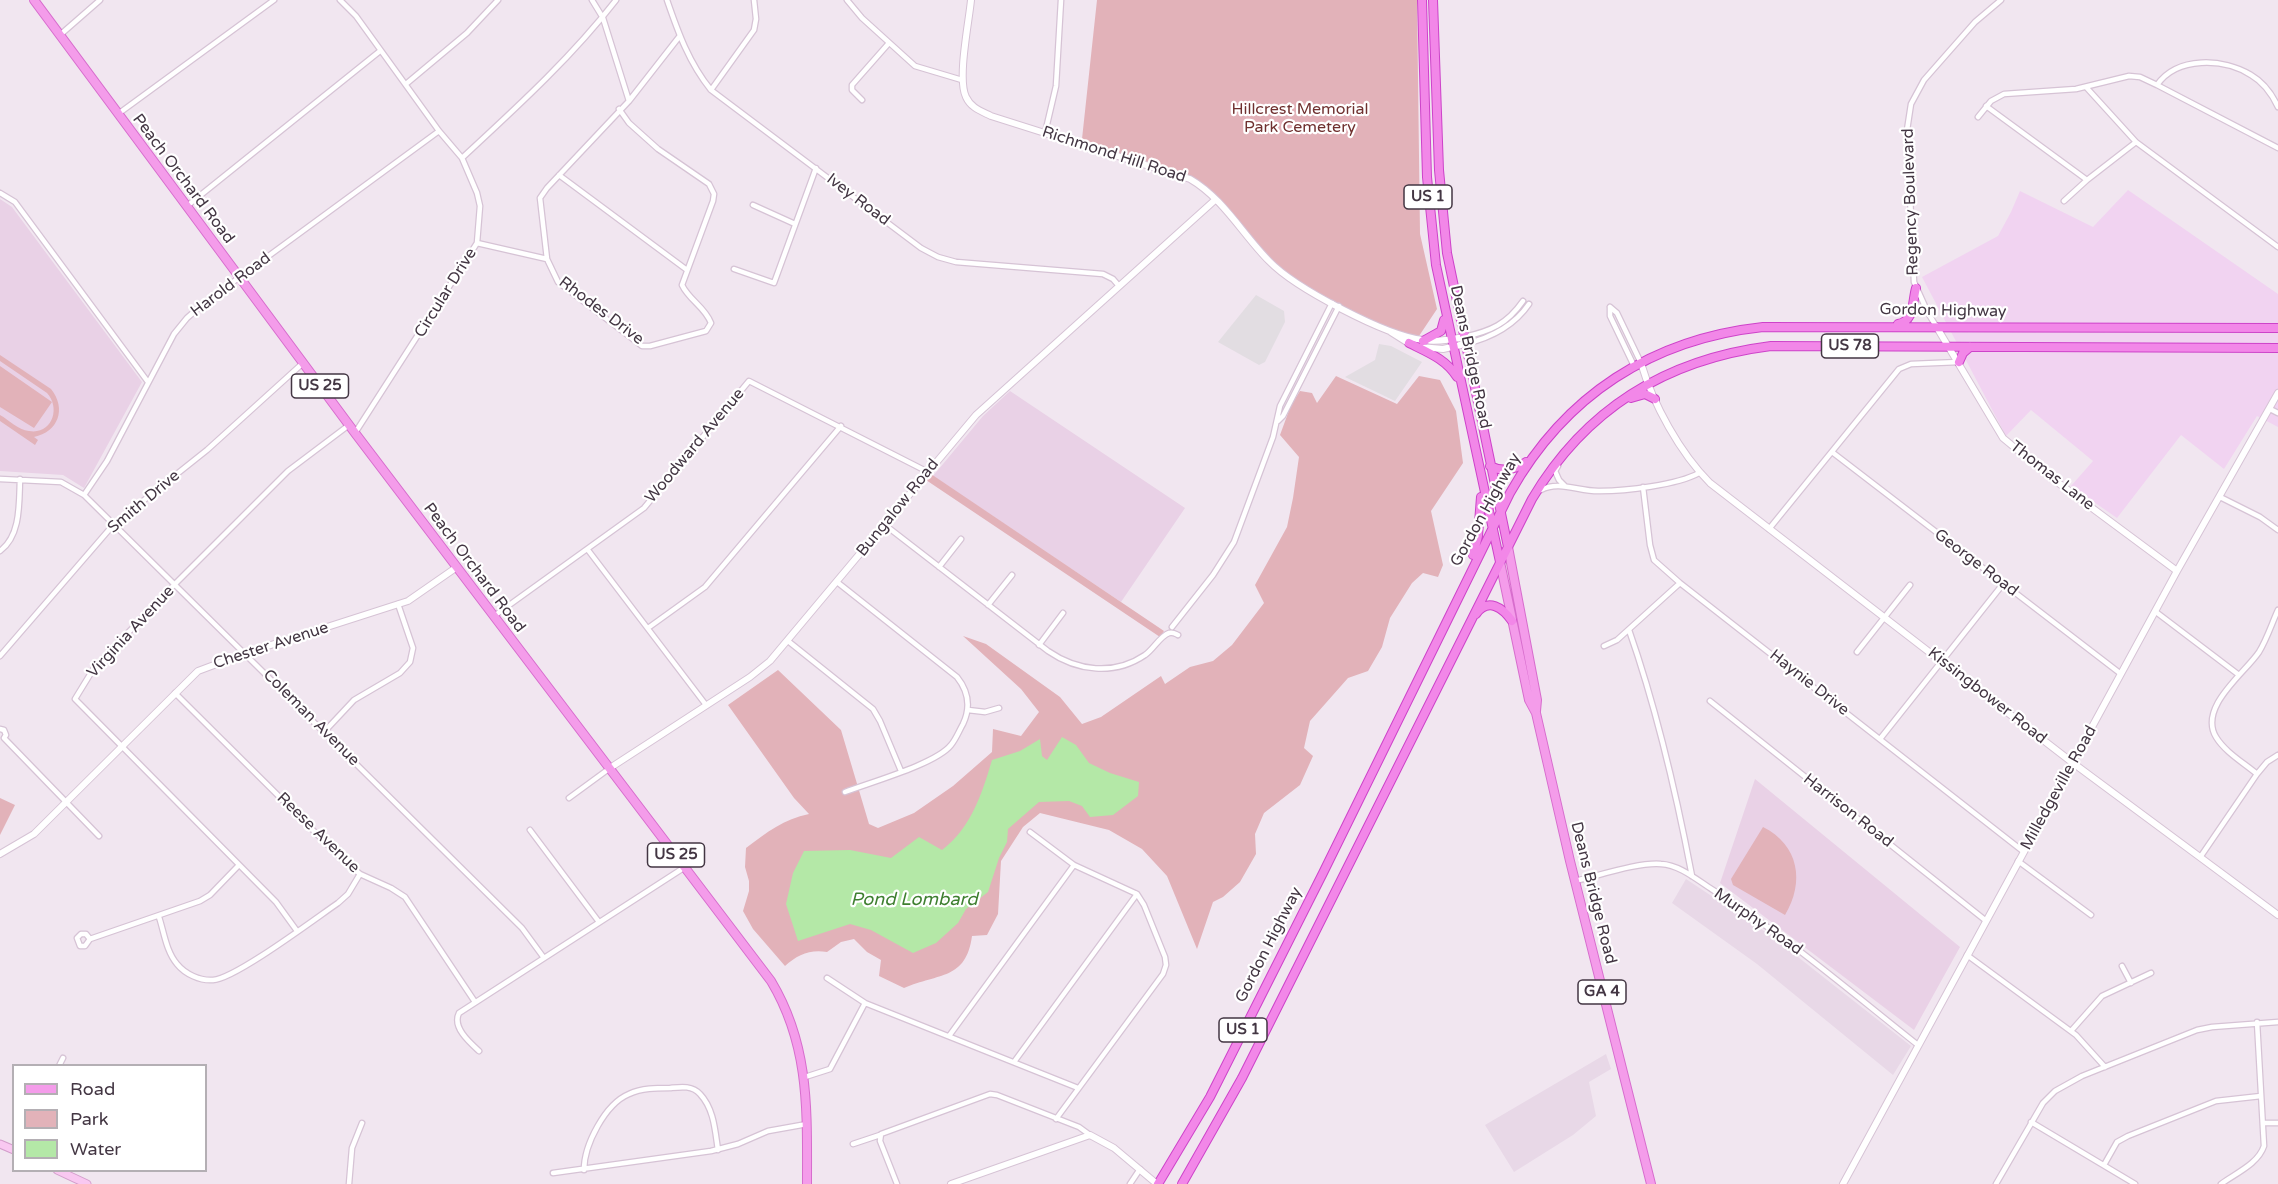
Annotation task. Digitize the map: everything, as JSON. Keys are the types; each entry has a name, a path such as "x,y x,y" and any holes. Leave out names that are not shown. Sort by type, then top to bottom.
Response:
{"highway":[{"name":"Deans Bridge Road","path":"1422,0 1429,203 1436,265 1500,562"},
{"name":"Deans Bridge Road","path":"1433,0 1442,210 1452,280 1508,547"},
{"path":"1893,326 1904,323 1910,317 1916,288"},
{"path":"1424,340 1441,331 1444,322 1444,308"},
{"name":"Gordon Highway","path":"1157,1184 1210,1097 1518,477 1548,436 1579,405 1613,378 1637,364 1695,341 1754,328 1788,325 2278,328"},
{"path":"1409,343 1446,363 1462,388"},
{"name":"US 78","path":"1508,547 1532,499 1562,456 1598,418 1625,397 1647,384 1695,362 1745,349 1788,346 2278,348"},
{"path":"1959,362 1963,353 1970,346"},
{"path":"1598,418 1638,394 1648,394 1655,399"},
{"path":"1490,466 1500,470 1518,467 1533,456"},
{"name":"US 1","path":"1460,592 1478,536 1481,511 1480,473"},
{"name":"US 1","path":"1182,1184 1238,1086 1508,547"},
{"path":"1470,621 1482,607 1490,605 1501,608 1512,621"}],"main road":[{"name":"Peach Orchard Road","path":"34,0 355,433 771,981 784,1004 795,1033 805,1077 807,1184"},
{"name":"Deans Bridge Road","path":"1508,547 1537,700 1536,713"},
{"name":"Deans Bridge Road","path":"1500,562 1529,700 1536,713 1575,881 1651,1184"},
{"path":"61,1172 87,1184"}],"street":[{"path":"60,35 100,0"},
{"path":"118,114 274,0"},
{"name":"Circular Drive","path":"340,0 356,16 439,131 462,158 480,206 477,243 355,433"},
{"path":"406,84 467,33 498,0"},
{"path":"592,0 603,18 629,101"},
{"path":"462,158 520,104 603,18 616,0"},
{"name":"Ivey Road","path":"667,0 679,37 701,77 711,90 916,244 938,257 974,264 1102,274 1113,279 1119,286"},
{"path":"711,90 754,30 756,19 754,0"},
{"path":"847,0 862,18 919,67 962,80"},
{"name":"Richmond Hill Road","path":"971,0 962,80 966,98 973,107 992,116 1190,179 1203,187 1275,267 1305,289 1388,330 1409,343 1435,349 1506,327 1518,318 1528,304"},
{"path":"1046,133 1056,86 1061,0"},
{"name":"Regency Boulevard","path":"1936,326 1916,288 1906,130 1909,112 1924,80 1975,22 2001,0"},
{"path":"548,259 540,198 629,101 679,37"},
{"path":"862,100 852,90 852,85 889,43"},
{"path":"187,206 380,51"},
{"path":"2157,85 2164,76 2183,67 2205,62 2225,65 2249,74 2261,82 2278,107"},
{"path":"1978,117 1995,98 2004,94 2086,87 2129,76 2140,77 2278,148"},
{"path":"2086,87 2136,142 2278,247"},
{"path":"1986,106 2087,180"},
{"name":"Rhodes Drive","path":"477,243 548,259 558,282 642,346 650,346 706,331 711,323 707,314 682,285 714,194 709,184 658,148 630,123 620,109"},
{"name":"Harold Road","path":"84,495 99,475 180,326 203,304 439,131"},
{"path":"2064,201 2136,142"},
{"path":"734,269 774,283 816,168"},
{"path":"559,175 687,270"},
{"path":"0,193 15,202 148,382"},
{"name":"Bungalow Road","path":"569,798 610,768 762,668 788,641 976,416 1215,200"},
{"path":"753,205 795,224"},
{"name":"Richmond Hill Road","path":"1464,340 1508,320 1523,301"},
{"path":"1172,627 1213,575 1234,542 1278,421 1283,416 1336,305"},
{"name":"Kissingbower Road","path":"1637,364 1617,313 1610,307 1610,315 1619,335 1655,399 1700,473 1710,483 2073,763 2278,915"},
{"name":"Thomas Lane","path":"1936,326 2003,438 2049,476 2177,571"},
{"name":"Richmond Hill Road","path":"1388,330 1424,340 1452,343"},
{"path":"1769,529 1899,369 1911,364 1959,362"},
{"name":"Smith Drive","path":"0,656 114,524 207,450 303,363"},
{"name":"Woodward Avenue","path":"494,616 644,508 749,381 841,426"},
{"name":"Milledgeville Road","path":"1843,1184 1985,920 2278,393"},
{"path":"2270,409 2278,413"},
{"name":"Virginia Avenue","path":"297,931 276,902 75,699 94,668 288,471 349,425"},
{"path":"648,628 705,587 841,426 928,472"},
{"name":"George Road","path":"1832,452 2121,674"},
{"path":"1562,456 1555,471 1565,486"},
{"path":"1532,499 1542,489 1552,485 1576,490 1599,491 1687,480 1700,473"},
{"name":"Coleman Avenue","path":"0,478 61,482 84,495 176,583 522,928 544,958"},
{"path":"0,551 8,543 17,522 20,479"},
{"name":"Haynie Drive","path":"1643,487 1654,560 1680,583 2024,852"},
{"path":"2220,497 2260,517 2278,530"},
{"path":"885,525 1039,645 1070,664 1106,669 1126,664 1145,656 1168,634 1178,635"},
{"path":"939,567 961,538"},
{"path":"588,550 706,705"},
{"name":"Chester Avenue","path":"0,854 34,834 175,693 204,668 398,604 418,595 457,567"},
{"path":"988,605 1011,576"},
{"path":"837,582 957,677 967,693 968,710 956,737 948,748 938,755 845,792"},
{"path":"1604,646 1617,640 1680,583"},
{"path":"1880,739 2003,584"},
{"path":"1857,652 1910,585"},
{"path":"324,732 354,700 400,673 410,662 413,648 398,604"},
{"path":"2257,774 2223,746 2214,735 2214,711 2239,675 2259,652 2278,610"},
{"path":"2156,612 2239,675"},
{"path":"1039,645 1063,613"},
{"path":"1629,630 1655,710 1677,798 1692,876"},
{"path":"788,641 873,709 885,731 901,771"},
{"name":"Reese Avenue","path":"175,693 342,859 360,874 392,888 405,897 475,1002"},
{"name":"Harrison Road","path":"1710,701 1985,920"},
{"path":"968,710 986,712 999,708"},
{"path":"0,729 4,730 6,735 2,739 99,836"},
{"path":"2200,856 2257,774 2267,762 2278,755"},
{"path":"530,830 599,922"},
{"path":"1030,832 1074,866 1137,894 1144,904 1166,962 1163,974 1056,1119"},
{"path":"2018,861 2091,915"},
{"name":"Murphy Road","path":"1575,881 1647,864 1671,866 1692,876 1753,915 1918,1045"},
{"path":"90,939 205,898 239,866"},
{"path":"949,1036 1074,866"},
{"path":"478,1051 461,1031 457,1020 459,1013 685,867"},
{"path":"159,916 170,952 178,965 192,975 212,981 230,975 342,899 360,874"},
{"path":"1014,1062 1137,894"},
{"path":"1967,955 2071,1031 2090,1048 2105,1067"},
{"path":"2122,966 2131,983"},
{"path":"2071,1031 2102,996 2151,973"},
{"path":"827,978 865,1003 1078,1088"},
{"path":"805,1077 830,1069 865,1003"},
{"path":"2221,1184 2254,1162 2264,1146 2257,1022"},
{"path":"1996,1184 2043,1103 2069,1082 2197,1030 2257,1022 2278,1022"},
{"path":"60,1064 63,1058"},
{"path":"585,1170 588,1146 610,1108 625,1095 647,1089 686,1087 700,1094 712,1117 718,1150"},
{"path":"853,1144 993,1094 1079,1127 1105,1142 1157,1184"},
{"path":"2104,1165 2117,1142 2128,1136 2216,1101 2261,1096"},
{"path":"2031,1122 2135,1184"},
{"path":"349,1184 352,1148 362,1123"},
{"path":"2263,1123 2278,1123"},
{"path":"553,1173 718,1150 768,1131 807,1124"},
{"path":"880,1135 880,1142 897,1184"},
{"path":"951,1184 1090,1135"},
{"path":"1130,1184 1140,1168"}],"shaded area":[{"path":"2128,190 2278,294 2278,427 2257,416 2224,469 2181,435 2117,518 2071,486 2093,461 2031,410 2006,436 1922,277 1998,236 2020,191 2093,227"},
{"path":"0,199 12,207 142,382 84,488 63,475 0,471"},
{"path":"1256,295 1284,311 1285,322 1265,362 1259,365 1218,342"},
{"path":"1379,344 1391,346 1422,362 1395,401 1345,377 1375,360"},
{"path":"1010,391 1185,508 1121,602 933,476 983,416"},
{"path":"1755,779 1960,947 1914,1030 1720,883"},
{"path":"1686,879 1770,935 1911,1046 1893,1075 1757,964 1672,903"},
{"path":"1606,1054 1611,1069 1589,1082 1596,1116 1573,1135 1514,1172 1485,1125"}],"green space":[{"name":"Hillcrest Memorial Park Cemetery","path":"1097,0 1417,0 1420,234 1437,309 1417,339 1365,319 1319,297 1270,263 1203,187 1082,139"},
{"path":"0,355 51,389 56,397 58,419 49,430 34,437 38,440 35,445 0,421 0,415 21,429 37,431 48,425 52,419 54,413 51,399 47,393 0,361"},
{"path":"0,366 52,402 34,428 0,407"},
{"path":"1336,376 1397,404 1419,376 1440,380 1456,411 1463,463 1431,511 1443,565 1438,577 1423,573 1412,583 1390,618 1382,647 1368,671 1348,678 1310,721 1304,748 1313,756 1300,785 1264,813 1255,834 1256,854 1240,882 1223,897 1213,902 1197,949 1167,876 1142,849 1109,830 1040,813 1023,827 1001,861 998,914 987,935 972,936 964,961 949,973 904,988 879,976 881,960 867,952 854,939 841,942 827,952 815,951 804,954 785,966 753,929 743,911 749,891 745,867 746,848 784,823 809,814 794,798 728,705 778,670 841,730 869,824 878,828 914,813 953,786 992,752 993,729 1021,736 1039,712 1021,689 963,636 986,644 1060,697 1082,724 1101,717 1161,676 1165,684 1190,667 1213,661 1232,645 1264,603 1255,585 1287,527 1299,457 1280,435 1291,405 1300,391 1312,393 1317,403"},
{"path":"931,474 1164,631 1160,637 926,480"},
{"path":"0,798 15,805 0,835"},
{"path":"1763,827 1784,844 1795,865 1795,890 1785,915 1733,885 1731,879"}],"water":[{"name":"Pond Lombard","path":"1062,737 1076,745 1089,763 1110,773 1139,782 1138,796 1113,815 1090,817 1082,806 1069,801 1039,802 1008,829 1007,842 988,892 966,909 958,923 936,943 913,953 871,930 850,924 798,941 786,904 793,873 804,851 850,850 891,858 919,837 942,850 968,821 979,798 992,760 1020,751 1040,739 1042,756 1047,760"}]}
